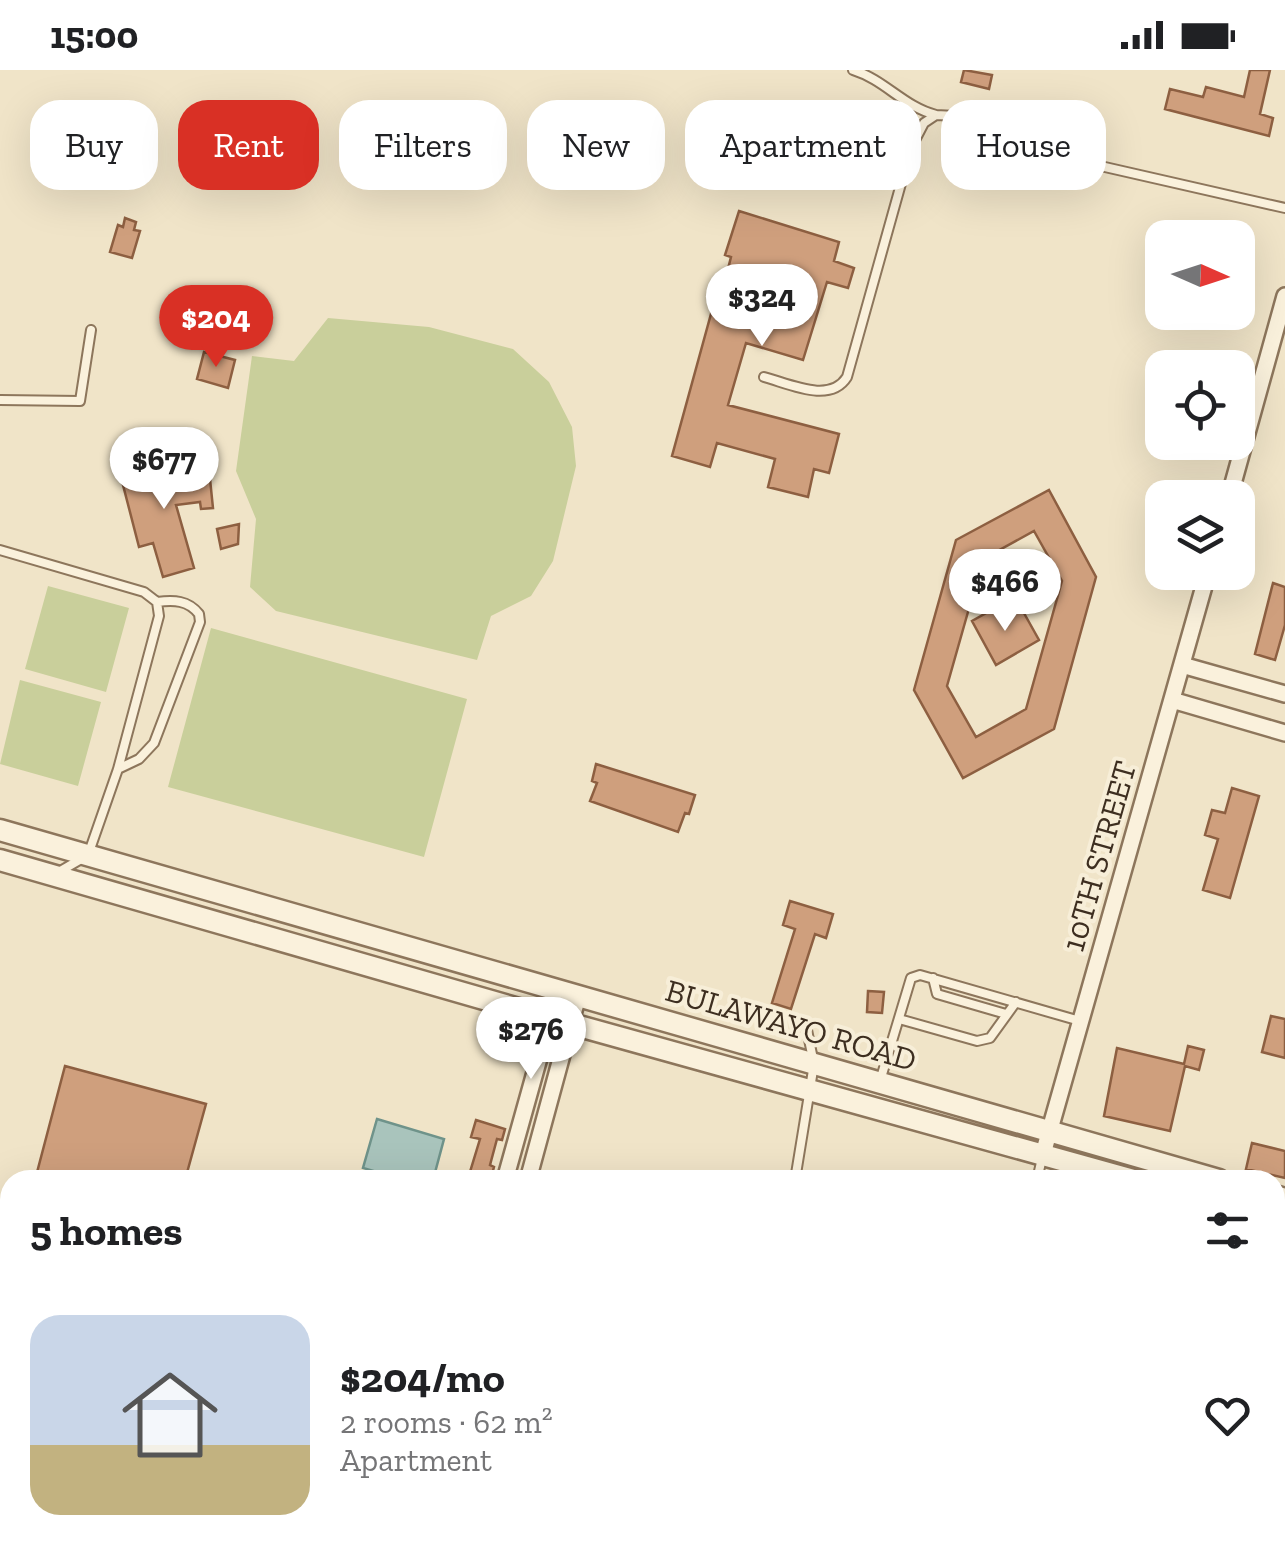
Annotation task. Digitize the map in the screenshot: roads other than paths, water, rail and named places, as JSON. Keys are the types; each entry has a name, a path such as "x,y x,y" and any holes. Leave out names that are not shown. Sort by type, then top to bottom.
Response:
{"street":[{"path":"1234,480 1285,296"},
{"name":"10TH STREET","path":"1044,1154 1203,590"},
{"path":"1182,665 1285,694"},
{"path":"1172,700 1285,732"},
{"name":"BULAWAYO ROAD","path":"0,830 1185,1170"},
{"name":"BULAWAYO ROAD","path":"0,860 1099,1170"},
{"path":"508,1170 568,993"},
{"path":"530,1170 560,1021"}],"lane":[{"path":"853,70 889,87 919,111 956,116 1061,157 1283,210"},
{"path":"764,377 827,393 840,388 847,377 911,148 924,123 936,115"},
{"path":"0,400 80,401 91,330"},
{"path":"0,550 144,592 156,602 159,616 118,769 88,855 52,875"},
{"path":"118,769 139,758 154,743 200,622 200,614 188,604 156,602"},
{"path":"88,855 102,889"},
{"path":"880,1082 912,978 920,975 1080,1021"},
{"path":"933,978 937,994 1006,1014"},
{"path":"899,1019 977,1041 990,1038 1016,1002"},
{"path":"796,1170 814,1064 806,1024"},
{"path":"1040,1170 1044,1154"}],"water":[{"path":"377,1119 444,1139 436,1170 363,1168"}]}
